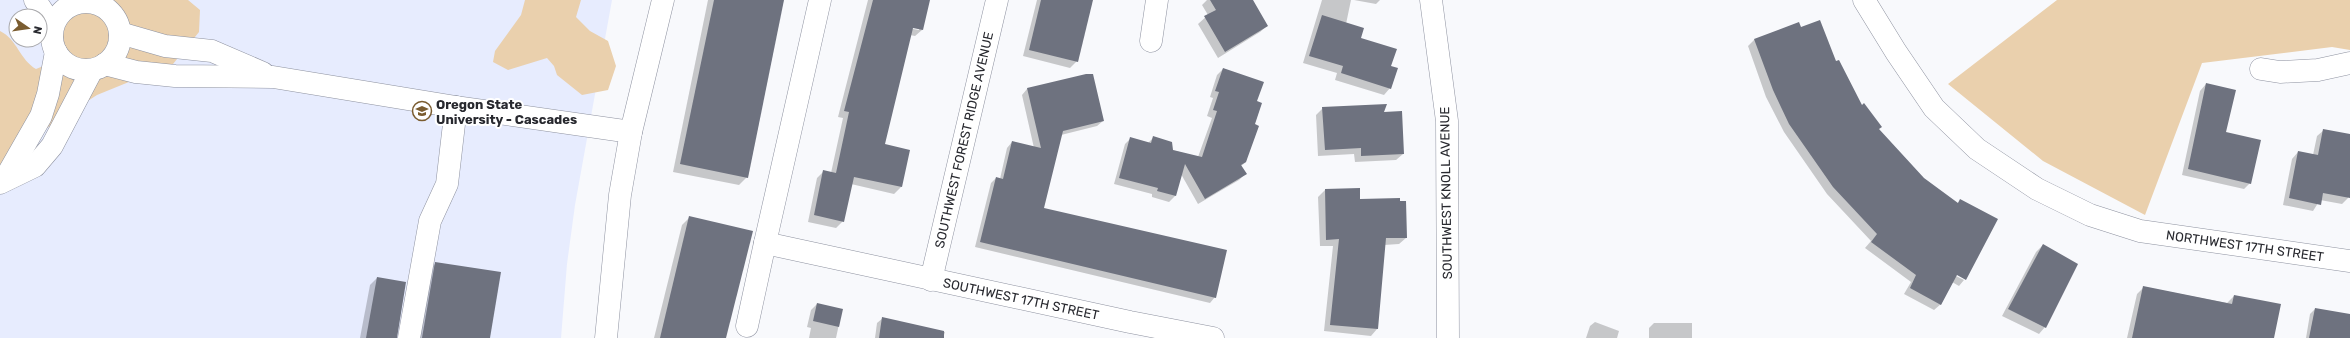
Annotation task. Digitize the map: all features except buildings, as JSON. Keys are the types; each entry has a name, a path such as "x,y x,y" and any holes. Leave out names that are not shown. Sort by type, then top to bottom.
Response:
{"street":[{"path":"35,0 45,16 54,45 65,63 78,69 98,67 175,76 273,77 456,107 631,132"},
{"path":"606,338 620,195 631,132 663,0"},
{"path":"747,326 820,0"},
{"name":"SOUTHWEST FOREST RIDGE AVENUE","path":"931,280 997,0"},
{"path":"1151,41 1157,0"},
{"name":"SOUTHWEST KNOLL AVENUE","path":"1431,0 1447,121 1448,338"},
{"name":"NORTHWEST 17TH STREET","path":"1864,0 1896,52 1934,108 1977,149 2050,195 2090,215 2140,231 2350,260"},
{"path":"86,1 99,5 109,11 116,21 120,33 119,45 114,56 98,67 52,146 36,166 3,181 41,116 48,94 54,45 54,25 62,13 73,5 86,1"},
{"path":"120,33 165,46 212,51 273,77"},
{"path":"2261,69 2280,72 2318,70 2350,63"},
{"path":"409,338 430,221 447,184 456,107"},
{"name":"SOUTHWEST 17TH STREET","path":"765,243 931,280 1213,338"}],"shaded area":[{"path":"0,0 612,0 575,205 567,264 561,338 0,338"},
{"path":"75,0 188,0 200,10 199,32 173,64 97,95 52,124 0,167 0,31 8,37 8,48 18,48 26,60 36,69 46,65 62,14"},
{"path":"525,0 581,0 576,17 590,31 608,41 616,66 608,90 582,95 557,75 554,66 547,58 508,70 493,62 495,51 521,15"},
{"path":"2057,0 2350,0 2350,50 2332,47 2202,63 2145,215 2043,161 1948,84"}],"place":[{"name":"Oregon State University - Cascades","path":"422,111"}]}
